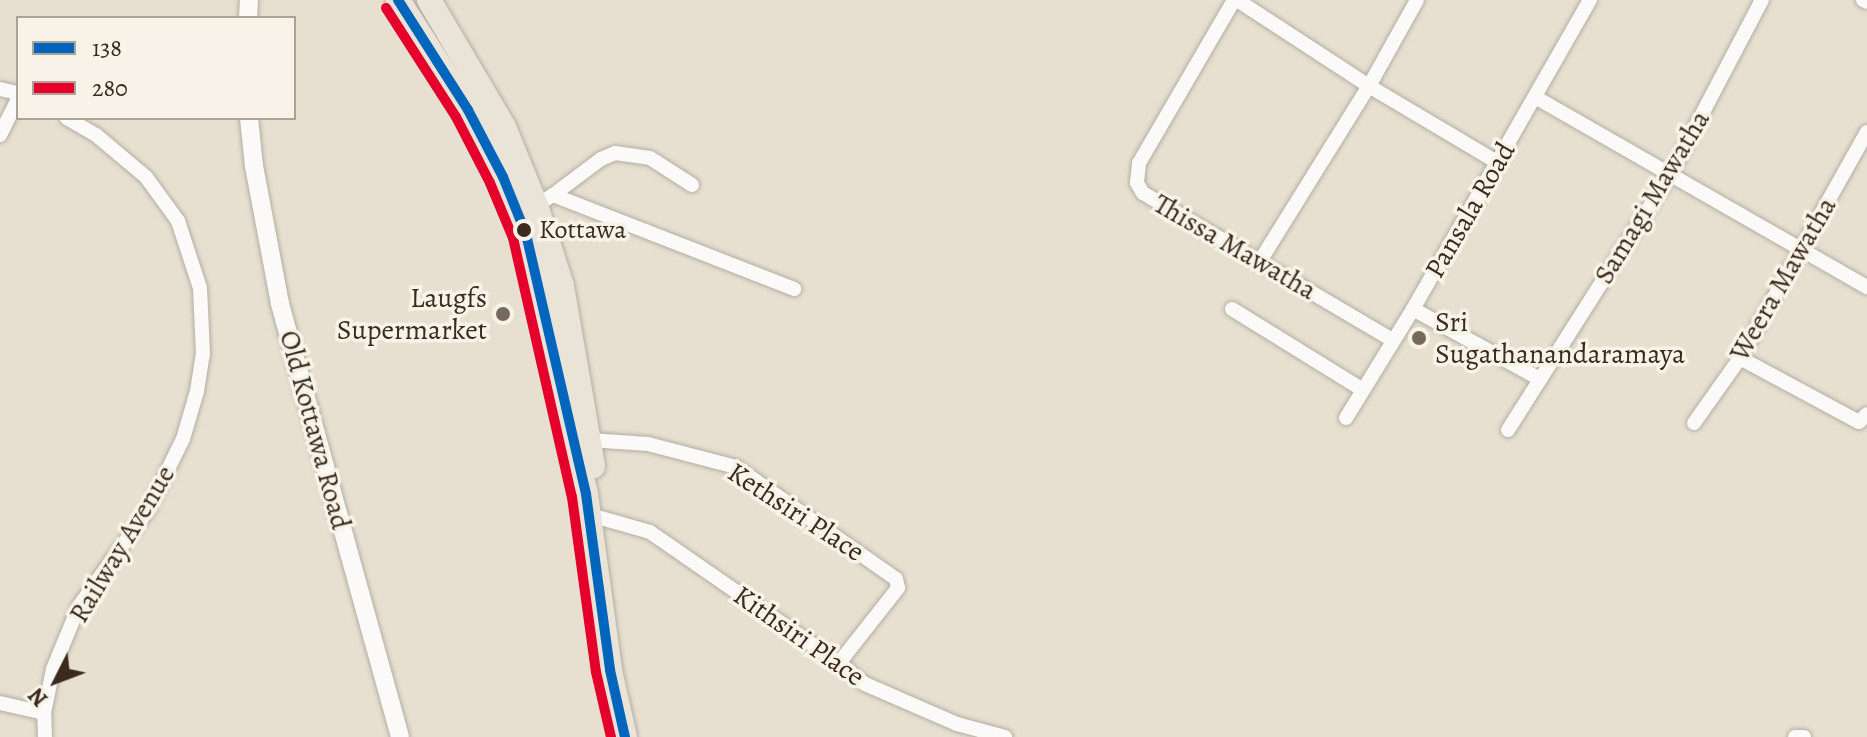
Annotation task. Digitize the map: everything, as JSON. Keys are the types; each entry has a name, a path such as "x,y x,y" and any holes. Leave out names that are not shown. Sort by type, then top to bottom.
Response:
{"highway":[{"path":"398,0 468,110 503,177 526,234 586,494 610,670 625,737"},
{"path":"429,0 544,200 589,440 622,668 637,737"}],"street":[{"path":"1236,0 1369,86 1497,162"},
{"name":"Thissa Mawatha","path":"1236,0 1139,163 1137,183 1143,193 1393,340"},
{"path":"1260,261 1369,86 1417,0"},
{"name":"Pansala Road","path":"1346,418 1413,309 1590,0"},
{"name":"Samagi Mawatha","path":"1508,430 1670,175 1762,0"},
{"path":"1535,97 1867,287"},
{"path":"0,135 16,103"},
{"name":"Railway Avenue","path":"45,737 44,713 53,669 79,606 148,510 183,439 203,354 200,288 178,221 146,177 96,135 70,120"},
{"name":"Old Kottawa Road","path":"249,120 254,166 280,304 400,737"},
{"name":"Weera Mawatha","path":"1694,423 1740,358 1799,247 1867,132"},
{"path":"544,200 601,159 615,153 650,158 692,185"},
{"path":"544,200 794,289"},
{"path":"1232,309 1363,390"},
{"path":"1413,309 1540,379"},
{"path":"1740,358 1859,422 1867,414"},
{"name":"Kethsiri Place","path":"589,440 648,444 736,467 896,579 898,588 839,663"},
{"name":"Kithsiri Place","path":"601,518 650,532 865,684 957,724 1005,737"},
{"path":"0,703 44,713"},
{"path":"1795,737 1804,737"}],"transit line":[{"name":"138","path":"398,0 468,110 503,177 526,234 586,494 610,670 625,737"},
{"name":"280","path":"386,8 456,117 490,183 513,238 572,497 596,672 611,737"}],"place":[{"name":"Kottawa","path":"524,230"},
{"name":"Laugfs Supermarket","path":"503,314"},
{"name":"Sri Sugathanandaramaya","path":"1419,338"}]}
